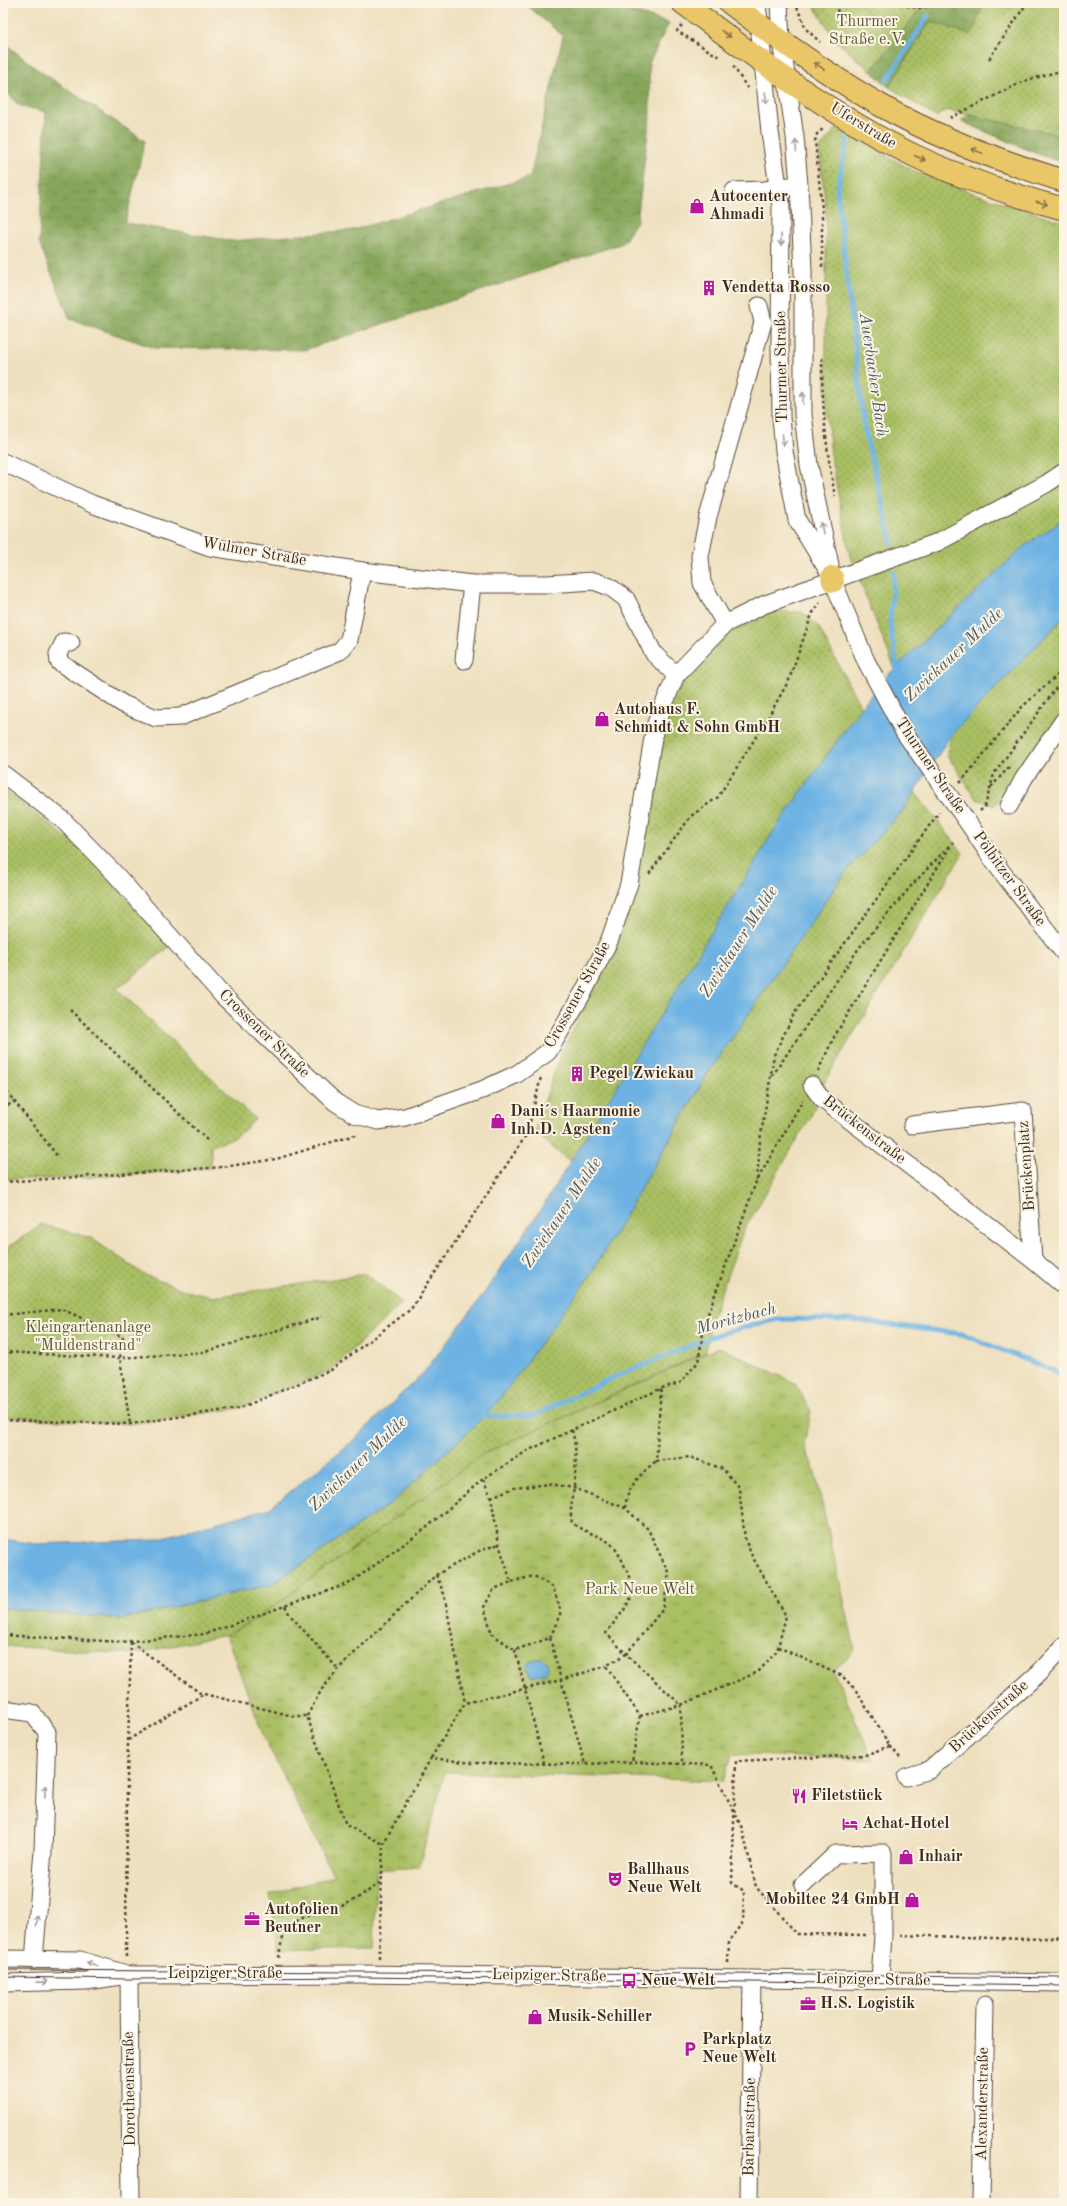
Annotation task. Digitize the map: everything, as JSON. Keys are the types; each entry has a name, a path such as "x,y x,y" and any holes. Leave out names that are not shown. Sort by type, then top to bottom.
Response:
{"main road":[{"name":"Uferstraße","path":"683,3 787,78 873,134 913,155 983,184 1064,209"},
{"name":"Uferstraße","path":"730,3 781,40 860,93 888,109 928,129 1013,166 1064,181"}],"street":[{"name":"Thurmer Straße","path":"757,3 770,132 780,187 781,409 784,451 797,520 833,579 866,661 904,732 969,824"},
{"name":"Thurmer Straße","path":"779,3 781,40 795,137 803,270 803,414 809,464 833,579"},
{"path":"734,191 765,190 798,185"},
{"name":"Thurmer Straße","path":"725,624 702,583 700,556 708,517 763,322 759,306"},
{"name":"Wulmer Straße","path":"3,462 92,504 210,547 362,571 472,584 547,584 594,581 610,587 626,599 654,654 676,675"},
{"name":"Crossener Straße","path":"3,774 62,819 122,882 223,996 335,1102 354,1114 378,1121 405,1118 482,1090 517,1074 548,1052 584,991 610,939 629,884 655,726 676,675 725,624 762,605 938,542 1046,484 1064,472"},
{"path":"71,643 64,642 58,654 59,662 123,704 156,718 180,718 340,651 350,640 362,571"},
{"path":"464,660 472,584"},
{"path":"1009,806 1024,778 1064,720"},
{"name":"Pölbitzer Straße","path":"969,824 1064,953"},
{"name":"Brückenstraße","path":"812,1085 822,1099 1033,1260 1064,1286"},
{"name":"Brückenplatz","path":"912,1125 1023,1111 1033,1260"},
{"name":"Brückenstraße","path":"906,1777 929,1770 1038,1674 1064,1646"},
{"path":"3,1709 32,1713 47,1732 43,1851 34,1960"},
{"path":"803,1885 836,1854 883,1853 883,1935 880,1980"},
{"name":"Leipziger Straße","path":"3,1960 80,1960 129,1975"},
{"name":"Leipziger Straße","path":"3,1983 86,1981 129,1975 278,1974 1064,1983"},
{"name":"Dorotheenstraße","path":"129,1975 131,2203"},
{"name":"Barbarastraße","path":"749,2203 752,1979"},
{"name":"Alexanderstraße","path":"981,2203 985,2005"}],"path":[{"path":"796,3 806,29 825,47"},
{"path":"836,18 839,3"},
{"path":"895,3 917,8 958,3"},
{"path":"989,59 1027,3"},
{"path":"677,31 733,66 750,92"},
{"path":"928,129 1024,81 1064,70"},
{"path":"822,270 822,209 815,141 817,134 827,126"},
{"path":"822,353 822,403 828,460 835,497"},
{"path":"646,880 691,816 718,798 762,728 789,680 812,614 823,599"},
{"path":"958,785 1022,707 1064,669"},
{"path":"985,806 994,774 1064,678"},
{"path":"756,1182 765,1102 772,1077 774,1055 794,1014 940,811"},
{"path":"772,1077 859,948 911,886 969,824"},
{"name":"Brückenstraße","path":"812,1085 834,1037 953,842"},
{"path":"70,1010 208,1142"},
{"path":"3,1420 130,1424 240,1408 331,1370 411,1309 527,1134 548,1052"},
{"path":"3,1635 131,1642 205,1634 350,1583 425,1529 483,1479 527,1451 662,1388 680,1382 698,1362 705,1322 756,1182 812,1085"},
{"path":"3,1087 59,1158"},
{"path":"3,1109 14,1101"},
{"path":"3,1182 147,1174 223,1167 276,1159 358,1133 368,1118"},
{"path":"3,1315 62,1309 123,1337 120,1358 130,1424"},
{"path":"3,1352 120,1358 204,1352 322,1317"},
{"path":"656,1461 662,1388"},
{"path":"572,1430 577,1449 574,1488 569,1510 572,1523 585,1533 609,1542 626,1566 634,1592 624,1610 606,1633 626,1654 681,1705 682,1764"},
{"path":"625,1508 626,1498 636,1479 656,1461 690,1457 723,1469 739,1488 745,1539 752,1556 786,1616 777,1651 758,1672 681,1705 640,1716"},
{"path":"483,1479 491,1497 499,1544 511,1582"},
{"path":"465,1703 561,1680 606,1666 626,1654 663,1609 669,1574 648,1529 625,1508 574,1488 550,1484 514,1488 491,1497"},
{"path":"383,1844 346,1825 307,1716 322,1689 338,1669 436,1575 479,1551 499,1544"},
{"path":"379,1974 383,1844 431,1758 465,1703 444,1594 436,1575"},
{"path":"544,1763 515,1650 492,1634 484,1607 494,1589 511,1582 534,1576 553,1587 561,1612 550,1638 585,1764"},
{"path":"285,1606 290,1615 338,1669"},
{"path":"515,1650 550,1638"},
{"path":"131,1642 200,1693 293,1716 307,1716"},
{"path":"129,1975 126,1961 128,1741 131,1642"},
{"path":"778,1647 842,1676 855,1689 890,1746 902,1760 906,1777"},
{"path":"606,1666 640,1716 632,1762"},
{"path":"128,1741 204,1694"},
{"path":"728,1978 729,1941 743,1922 744,1891 732,1883 736,1760 865,1755 890,1746"},
{"path":"431,1758 473,1763 585,1764 632,1762 710,1765 742,1828 756,1887 796,1934 1025,1939 1064,1937"},
{"path":"278,1974 280,1940 289,1926 307,1916 343,1905 366,1893 381,1882"}],"green space":[{"path":"524,3 605,3 669,23 649,63 650,116 637,221 623,243 305,350 155,348 70,319 39,243 46,112 18,105 3,87 3,42 37,69 145,141 125,223 233,241 353,230 530,177 563,36"},
{"name":"Thurmer Straße e.V.","path":"812,3 925,3 871,71 836,41"},
{"path":"925,3 984,3 971,35 930,21 889,87 871,71"},
{"path":"984,3 1064,3 1064,136 947,110 936,117 889,87 930,20 971,35"},
{"path":"969,115 1064,136 1064,163 1035,153 961,121"},
{"path":"837,128 912,170 973,193 1064,222 1064,519 1023,547 895,669 850,557 831,457 826,402 826,209 819,149"},
{"path":"779,611 802,612 818,626 861,707 777,826 571,1162 534,1132 561,1053 617,942 660,732 683,680 701,657 727,635 763,616"},
{"path":"1064,617 1064,718 994,806 976,799 947,755 951,735"},
{"path":"3,789 91,856 169,947 117,989 255,1119 246,1129 235,1136 224,1142 211,1146 211,1168 81,1178 3,1179"},
{"path":"914,791 963,853 826,1079 811,1116 743,1232 710,1323 706,1352 485,1453 256,1619 226,1635 133,1654 3,1646 3,1608 122,1619 273,1584 388,1505 591,1274 709,1072 844,874 903,810"},
{"name":"Kleingartenanlage \"Muldenstrand\"","path":"41,1224 91,1238 145,1275 187,1291 213,1297 366,1274 402,1303 331,1370 240,1408 130,1424 3,1417 3,1251"},
{"name":"Park Neue Welt","path":"719,1347 795,1383 811,1411 804,1444 815,1472 855,1649 834,1671 873,1760 732,1754 723,1781 445,1772 419,1867 376,1870 374,1948 278,1950 270,1894 334,1876 265,1740 226,1635 256,1619 485,1453"}],"water":[{"name":"Zwickauer Mulde","path":"1064,519 1064,617 951,735 903,810 844,874 705,1078 591,1274 493,1408 394,1501 273,1584 122,1619 3,1608 3,1539 36,1544 153,1540 270,1508 353,1441 425,1371 483,1295 545,1203 777,826 861,707 891,672 1023,547"},
{"path":"541,1658 546,1661 548,1667 546,1672 534,1676 529,1674 527,1666 529,1662"}],"waterway":[{"name":"Auerbacher Bach","path":"887,80 928,16"},
{"name":"Auerbacher Bach","path":"848,137 837,190 864,426 892,543"},
{"name":"Auerbacher Bach","path":"894,572 890,624 898,673"},
{"name":"Moritzbach","path":"477,1416 533,1416 612,1378 719,1334 778,1319 853,1320 962,1334 1064,1375"}],"tram line":[{"path":"3,1970 728,1974 1064,1978"},
{"path":"3,1977 129,1979 359,1977 1064,1986"}],"place":[{"name":"Autocenter Ahmadi","path":"697,206"},
{"name":"Vendetta Rosso","path":"709,288"},
{"name":"Autohaus F. Schmidt & Sohn GmbH","path":"602,719"},
{"name":"Pegel Zwickau","path":"577,1074"},
{"name":"Dani´s Haarmonie Inh.D. Agsten´","path":"498,1121"},
{"name":"Filetstück","path":"799,1796"},
{"name":"Achat-Hotel","path":"850,1824"},
{"name":"Inhair","path":"906,1857"},
{"name":"Ballhaus Neue Welt","path":"615,1879"},
{"name":"Mobiltec 24 GmbH","path":"912,1900"},
{"name":"Autofolien Beutner","path":"252,1919"},
{"name":"Neue Welt","path":"629,1981"},
{"name":"H.S. Logistik","path":"808,2004"},
{"name":"Musik-Schiller","path":"535,2017"},
{"name":"Parkplatz Neue Welt","path":"690,2049"}]}
